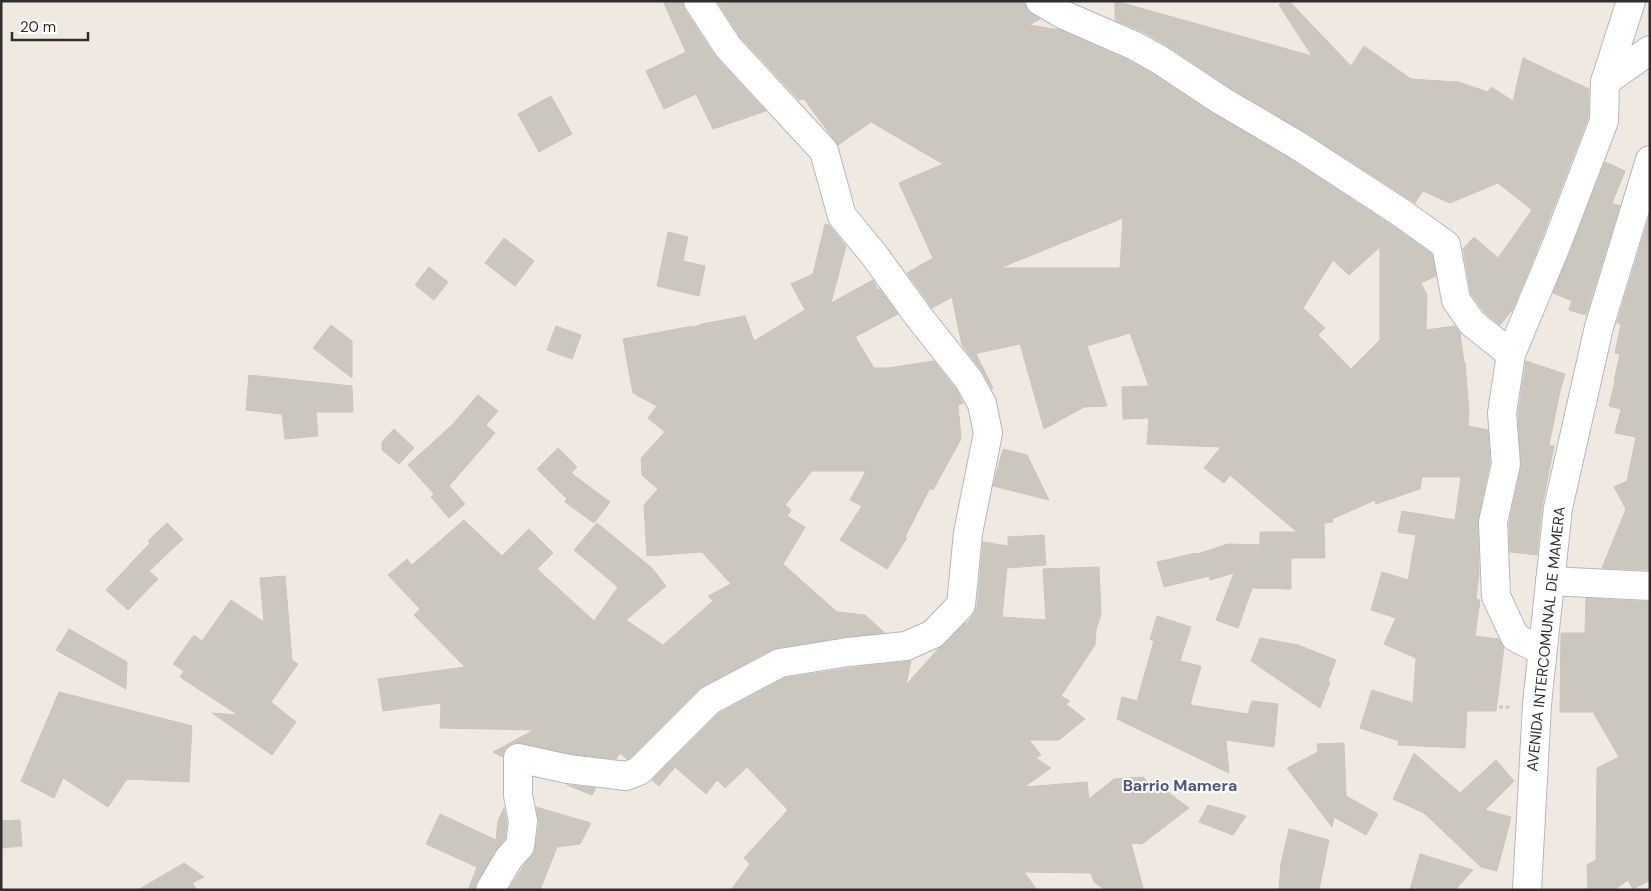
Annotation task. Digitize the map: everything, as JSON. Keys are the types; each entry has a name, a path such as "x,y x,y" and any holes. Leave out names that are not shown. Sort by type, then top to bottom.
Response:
{"street":[{"path":"490,890 509,858 520,846 524,821 518,795 518,758 568,769 626,776 639,771 710,700 780,663 848,652 906,646 933,634 961,605 968,533 988,433 982,404 969,380 919,317 875,256 842,216 824,151 728,46 698,1"},
{"path":"1040,1 1064,15 1135,46 1160,60 1222,101 1305,150 1400,212 1446,245 1456,300 1472,323 1511,354"},
{"path":"1542,651 1515,637 1496,596 1494,522 1506,464 1502,413 1511,354 1556,246 1604,121 1604,82 1631,1"},
{"path":"1604,82 1650,50"},
{"name":"AVENIDA INTERCOMUNAL DE MAMERA","path":"1527,890 1537,704 1558,508 1599,327 1650,160"},
{"path":"1550,581 1650,586"}],"path":[{"path":"1476,677 1477,707"}],"building":[{"path":"663,1 682,1 685,10 715,56 766,111 713,129 696,94 664,109 646,71 686,52"},
{"path":"717,1 1024,1 1027,9 1040,19 1029,25 1060,30 1128,60 1152,73 1214,114 1289,158 1432,254 1436,276 1421,283 1427,295 1426,330 1455,326 1460,333 1465,362 1469,412 1468,426 1488,430 1490,463 1478,519 1479,574 1476,599 1480,600 1475,636 1499,639 1504,647 1496,711 1467,711 1465,748 1398,745 1399,741 1360,728 1372,690 1413,703 1416,658 1384,644 1396,618 1371,610 1382,572 1408,580 1416,535 1398,532 1402,511 1455,520 1461,477 1422,477 1420,489 1376,504 1375,500 1332,519 1333,522 1324,523 1325,558 1291,558 1291,589 1252,588 1238,628 1216,620 1234,573 1210,580 1209,576 1164,587 1157,562 1197,554 1228,544 1260,545 1260,532 1297,532 1230,475 1224,483 1204,468 1221,447 1147,444 1149,418 1123,419 1122,387 1149,386 1130,333 1087,346 1107,406 1084,407 1044,429 1020,344 969,355 962,345 952,297 932,308 907,273 933,258 899,183 943,164 871,122 838,145 804,99 799,100 740,37","holes":["1123,218 1120,268 1000,268","1380,247 1380,340 1351,369 1318,335 1325,328 1303,308 1333,260 1349,275"]},
{"path":"1115,1 1312,56 1279,5 1283,1 1289,1 1351,66 1364,46 1411,79 1458,82 1488,92 1491,87 1513,101 1523,58 1589,89 1588,118 1513,309 1500,325 1484,312 1471,294 1463,249 1474,237 1498,258 1532,210 1498,183 1450,203 1423,191 1415,203 1305,132 1230,88 1169,47 1143,32 1115,20"},
{"path":"551,96 572,134 539,152 518,114"},
{"path":"1605,162 1625,171 1612,203 1620,206 1586,315 1569,310 1572,301 1553,293"},
{"path":"1649,217 1650,570 1602,568 1626,509 1614,487 1627,481 1636,437 1615,433 1621,409 1609,406 1620,354 1615,353 1621,324 1617,323"},
{"path":"825,224 829,225 846,246 831,303 873,280 878,290 880,289 898,314 855,337 874,368 888,368 934,361 956,389 963,403 958,405 961,439 933,490 930,488 905,537 907,538 887,569 840,540 862,506 850,500 866,471 812,471 785,505 791,510 787,516 805,527 783,564 837,612 865,615 885,633 846,637 773,649 699,689 627,759 620,753 616,759 571,754 521,743 512,744 505,749 503,757 493,752 534,730 440,728 441,703 383,711 378,679 465,667 414,615 420,609 388,575 407,559 412,565 464,520 502,556 529,529 553,553 537,569 594,621 618,587 574,550 597,523 652,568 666,586 626,620 663,645 713,601 708,596 731,584 702,552 647,556 644,505 658,489 642,475 641,458 665,432 648,418 657,406 633,393 623,339 693,326 692,328 702,324 745,316 754,341 805,310 791,284 813,274"},
{"path":"668,232 688,237 683,261 705,266 699,296 657,286"},
{"path":"504,238 534,261 515,286 485,263"},
{"path":"429,267 448,282 434,300 415,285"},
{"path":"331,325 352,341 352,378 313,348"},
{"path":"556,326 581,335 572,359 547,350"},
{"path":"976,354 992,389 981,370 969,355"},
{"path":"1526,361 1565,374 1549,445 1554,446 1542,506 1537,555 1510,552 1509,523 1521,467 1518,414"},
{"path":"249,375 352,386 353,412 316,412 318,436 285,439 282,414 246,410"},
{"path":"478,395 498,411 486,425 495,433 449,486 465,504 449,518 431,497 434,494 408,465 453,424"},
{"path":"394,429 414,448 399,464 382,450 382,442"},
{"path":"558,448 577,467 571,473 610,502 594,523 565,502 567,499 537,469"},
{"path":"1003,449 1027,455 1049,500 993,486"},
{"path":"167,523 183,539 149,571 158,579 128,610 106,590 150,543 148,541"},
{"path":"1044,535 1046,565 1007,568 1002,617 1046,620 1043,569 1099,567 1101,614 1096,630 1095,645 1061,696 1070,701 1066,704 1085,719 1059,740 1029,740 1041,755 1036,758 1051,768 1024,787 1087,782 1089,799 1114,779 1143,777 1155,791 1161,787 1189,808 1142,844 1131,843 1143,888 1105,890 1094,882 1091,873 1024,872 1037,890 731,890 750,864 744,858 788,810 747,767 725,788 717,780 706,794 675,767 659,786 652,780 719,713 785,678 911,661 906,685 939,648 967,623 973,615 977,607 983,542 1008,546 1008,537"},
{"path":"285,576 292,660 298,664 271,702 296,722 272,755 212,713 238,715 180,677 184,671 173,664 194,635 202,641 231,600 264,622 260,578"},
{"path":"1586,598 1650,602 1650,880 1633,889 1628,880 1614,890 1588,890 1587,865 1596,860 1597,768 1619,757 1593,712 1560,712 1561,633 1585,633"},
{"path":"1157,616 1191,627 1180,661 1201,666 1190,705 1248,714 1252,701 1278,704 1274,747 1226,740 1229,773 1117,719 1122,697 1137,701 1154,641 1150,639"},
{"path":"69,629 127,662 126,689 56,650"},
{"path":"1260,638 1298,645 1336,660 1320,708 1251,661"},
{"path":"59,692 192,726 189,782 127,779 108,807 63,778 54,798 21,781"},
{"path":"1344,743 1346,796 1378,814 1366,835 1334,817 1332,827 1287,768 1318,752 1317,744"},
{"path":"1414,753 1460,793 1496,760 1514,781 1485,810 1511,817 1497,871 1481,867 1424,813 1393,799"},
{"path":"567,785 596,788 592,795"},
{"path":"1208,805 1246,816 1233,835 1199,822"},
{"path":"536,807 591,823 580,844 557,847 540,890 508,890 535,848 539,823"},
{"path":"504,808 507,822 505,839 496,850 474,890 468,890 477,867 426,844 440,814 496,840 498,821"},
{"path":"20,820 22,846 1,848 1,821"},
{"path":"1289,829 1329,840 1319,890 1279,890 1281,864"},
{"path":"1420,854 1473,870 1455,890 1410,890"},
{"path":"184,863 204,877 192,883 197,890 138,890"}],"district":[{"name":"Barrio Mamera","path":"1180,785"}]}
